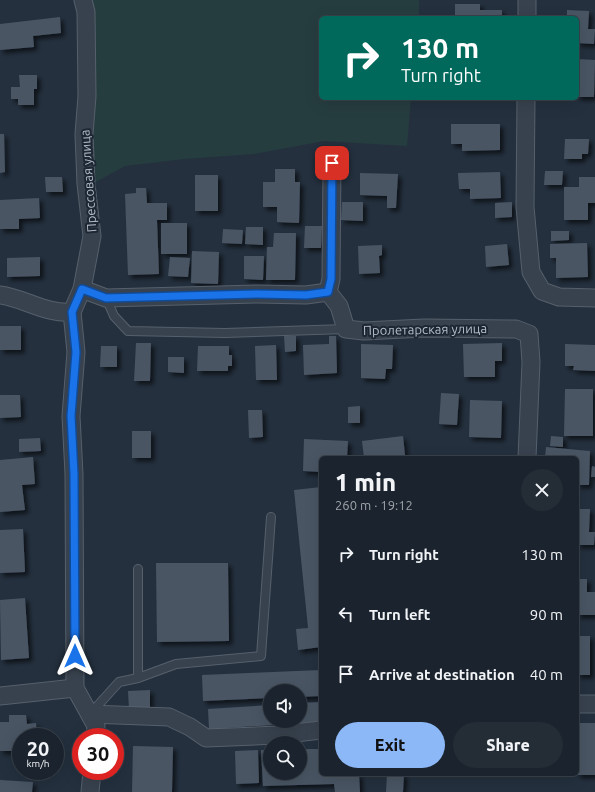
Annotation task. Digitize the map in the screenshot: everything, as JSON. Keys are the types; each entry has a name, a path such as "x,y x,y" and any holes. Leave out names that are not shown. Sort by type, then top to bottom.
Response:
{"street":[{"name":"Прессовая улица","path":"83,0 86,12 87,96 84,134 86,184 92,236 82,289 72,312 76,352 71,416 74,474 75,688 90,714 96,728"},
{"path":"527,0 527,16"},
{"path":"526,100 525,207 531,272 542,291 559,297 595,298"},
{"path":"82,289 106,298 258,294 306,295 328,292 331,279 332,163"},
{"name":"Пролетарская улица","path":"328,292 339,306 346,329 364,331 424,328 516,329 529,334 531,362 527,456"},
{"path":"0,295 15,297 61,314 72,312"},
{"path":"0,696 75,688"},
{"path":"579,704 595,704"},
{"path":"90,714 169,717 190,727 206,738 278,735 319,730"},
{"path":"90,792 91,780"}],"lane":[{"path":"106,298 114,316 128,331 225,333 346,329"},
{"path":"90,714 119,682 138,678 176,664 261,656 271,517"},
{"path":"138,569 138,678"}],"green space":[{"path":"90,0 419,0 419,16 319,16 319,100 411,100 407,146 324,141 254,154 184,159 125,166 92,184"}],"building":[{"path":"455,4 480,4 480,10 502,10 502,16 455,16"},
{"path":"567,10 589,11 588,29 595,29 594,44 579,43 579,16 567,16"},
{"path":"60,17 61,33 33,36 34,47 0,50 0,24"},
{"path":"579,59 595,60 594,97 579,97"},
{"path":"19,75 37,75 37,89 34,89 34,105 18,105 18,99 11,99 11,87 20,87"},
{"path":"451,124 500,124 500,150 462,151 462,144 451,144"},
{"path":"0,134 4,134 5,172 0,173"},
{"path":"565,139 589,139 588,154 582,154 582,159 564,159"},
{"path":"275,169 295,169 295,182 300,182 299,223 277,222 277,207 263,207 263,182 275,182"},
{"path":"545,171 563,171 562,185 544,185"},
{"path":"500,172 501,198 470,199 470,189 459,189 458,173"},
{"path":"360,173 398,174 396,208 387,208 387,196 360,195"},
{"path":"195,175 218,175 218,211 195,211"},
{"path":"45,177 62,177 63,192 46,192"},
{"path":"579,177 595,177 595,203 588,203 588,220 564,220 564,187 579,187"},
{"path":"136,188 146,188 147,203 167,203 167,220 157,220 159,274 128,275 125,194 136,193"},
{"path":"39,198 40,218 19,219 19,229 0,229 0,200"},
{"path":"342,202 363,202 363,221 341,220"},
{"path":"512,202 512,217 495,218 495,203"},
{"path":"161,223 187,223 187,254 161,254"},
{"path":"305,226 322,226 321,248 304,248"},
{"path":"246,227 263,227 263,245 245,244"},
{"path":"223,229 243,230 242,244 222,243"},
{"path":"551,231 569,231 569,240 551,241"},
{"path":"274,233 296,233 295,280 266,280 267,247 273,247"},
{"path":"587,243 588,277 556,278 556,258 550,258 550,244"},
{"path":"507,244 509,265 486,267 485,246"},
{"path":"382,245 382,255 379,256 380,273 359,274 358,246"},
{"path":"192,251 219,252 218,284 191,283"},
{"path":"244,256 264,256 263,280 244,279"},
{"path":"40,257 40,276 7,277 7,258"},
{"path":"170,257 190,258 188,277 168,276"},
{"path":"0,326 21,326 21,350 0,350"},
{"path":"284,336 296,336 296,351 285,352"},
{"path":"329,336 336,336 337,373 304,375 303,345 329,344"},
{"path":"136,343 151,343 150,381 134,381"},
{"path":"502,343 502,361 495,361 495,377 464,377 463,344"},
{"path":"361,344 393,345 392,369 386,369 385,379 361,378"},
{"path":"565,344 595,345 595,371 573,370 574,366 565,366"},
{"path":"276,345 277,380 256,380 255,346"},
{"path":"101,346 117,346 117,367 100,367"},
{"path":"198,346 229,346 229,355 232,355 232,366 228,366 228,371 197,371"},
{"path":"168,357 184,357 184,373 168,372"},
{"path":"565,389 593,389 593,436 564,436"},
{"path":"441,393 459,394 457,425 439,424"},
{"path":"0,395 20,395 21,417 0,418"},
{"path":"470,400 502,401 501,438 469,437"},
{"path":"360,406 360,423 348,423 348,407"},
{"path":"248,410 262,410 263,437 249,438"},
{"path":"132,431 151,431 151,458 132,458"},
{"path":"403,436 405,455 364,456 362,441"},
{"path":"551,436 563,437 563,447 550,446"},
{"path":"40,438 41,451 19,452 19,439"},
{"path":"304,439 348,441 347,456 319,456 319,472 303,471"},
{"path":"546,447 590,451 589,485 579,485 579,456 545,456"},
{"path":"468,455 502,456 468,456"},
{"path":"33,457 35,484 22,485 25,510 0,512 0,460"},
{"path":"592,466 595,467 595,477 591,477"},
{"path":"319,487 319,647 298,650 296,629 308,628 294,490"},
{"path":"579,509 590,509 589,532 595,532 594,545 579,545"},
{"path":"23,529 25,572 0,573 0,530"},
{"path":"156,563 228,563 229,641 157,642"},
{"path":"579,579 587,579 587,592 595,592 595,615 579,615"},
{"path":"25,598 29,658 1,660 0,600"},
{"path":"579,636 590,636 590,675 579,675"},
{"path":"319,670 319,696 307,697 307,684 263,684 263,698 203,701 202,675"},
{"path":"150,690 150,709 129,709 128,691"},
{"path":"319,702 319,722 307,723 307,703"},
{"path":"263,705 263,726 209,729 208,709"},
{"path":"9,715 26,715 27,724 36,723 36,728 12,728 12,751 0,751 0,722 9,722"},
{"path":"579,723 595,723 595,775 579,775"},
{"path":"133,746 173,747 172,792 132,792"},
{"path":"307,749 319,749 319,776 359,776 360,792 335,792 334,784 263,786 261,750 263,750 263,780 307,780"},
{"path":"258,750 259,783 236,784 235,751"},
{"path":"387,776 404,776 403,792 386,792"},
{"path":"0,780 33,782 32,792 0,792"}],"route":[{"path":"75,656 74,474 71,416 76,352 72,312 82,289 106,298 258,294 306,295 328,292 331,279 332,163"}]}
